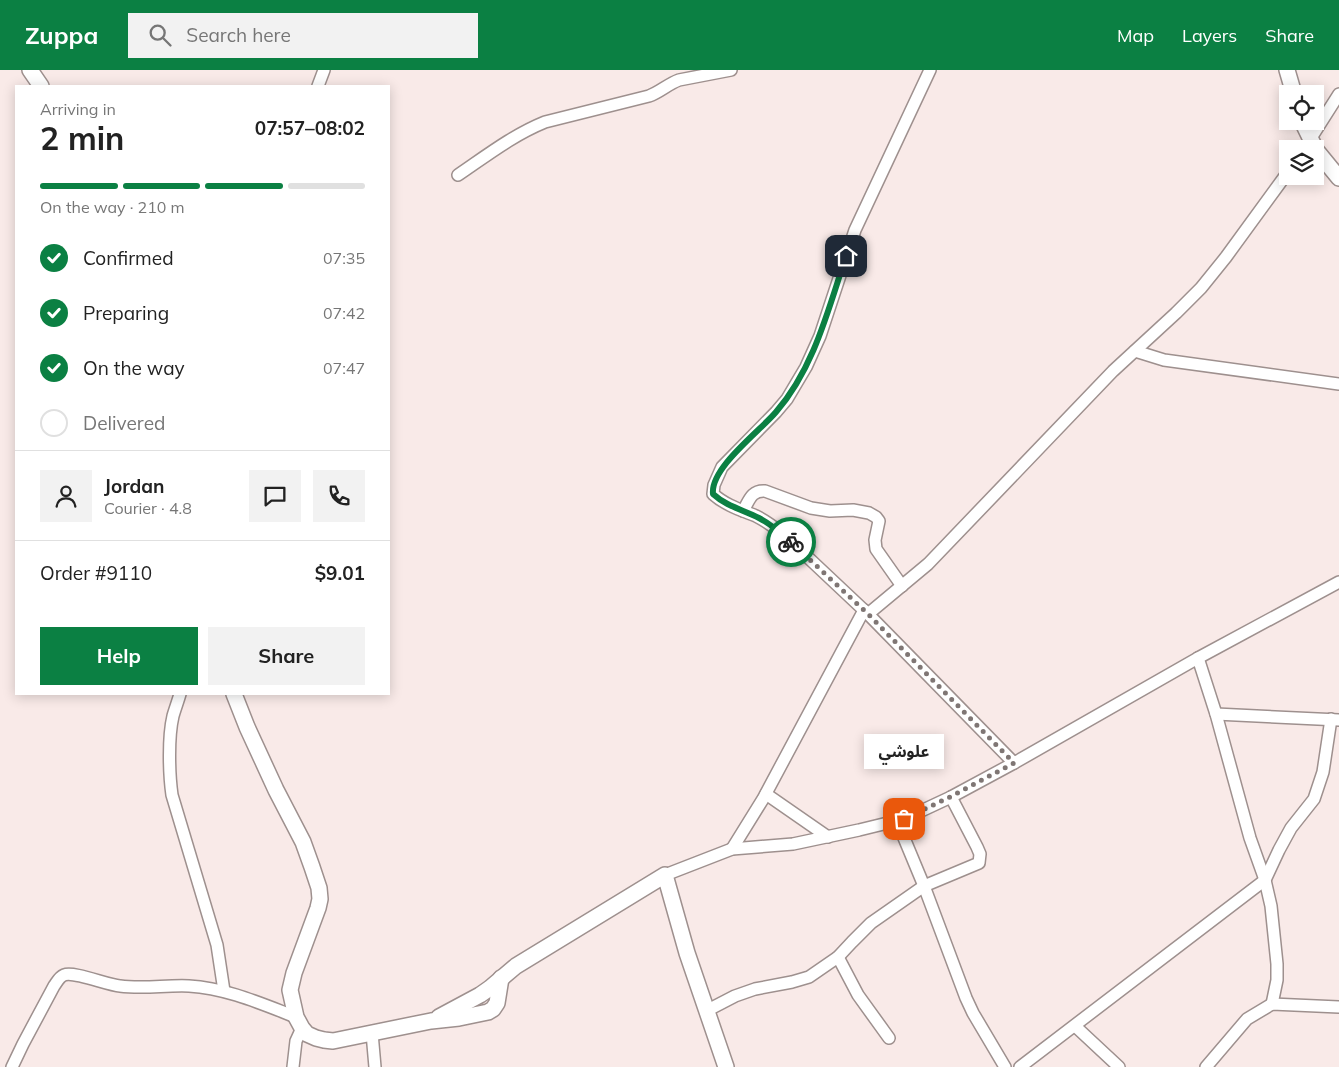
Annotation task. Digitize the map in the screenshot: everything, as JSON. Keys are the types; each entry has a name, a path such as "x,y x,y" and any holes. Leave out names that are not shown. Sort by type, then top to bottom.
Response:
{"street":[{"path":"30,70 40,85"},
{"path":"318,85 324,70"},
{"path":"458,175 514,137 544,122 649,96 672,82 679,80 731,70"},
{"path":"929,70 855,230 820,336 806,368 776,412 722,467 715,481 713,494 775,528 866,612 1014,763"},
{"path":"1287,70 1291,85"},
{"path":"1310,140 1339,94"},
{"path":"1324,160 1339,178"},
{"path":"732,849 766,794 866,612 902,586 933,558 1112,371 1201,288 1279,184"},
{"path":"1135,351 1164,360 1339,384"},
{"path":"743,511 754,492 760,490 811,508 874,514 879,521 875,540 876,549 902,586"},
{"path":"234,695 276,790 303,842 319,888 320,899 318,908 291,982 291,995 299,1023 307,1034 333,1041 431,1021 488,1012 493,1009 497,1002 501,978 516,966 665,875 732,849 793,844 897,822 950,797 1014,763 1198,658 1339,582"},
{"path":"1198,658 1216,714 1250,838 1265,880 1271,906 1277,964 1277,980 1272,1004"},
{"path":"180,695 170,734 170,783 217,945 224,991"},
{"path":"1020,1067 1265,880 1291,828 1314,799 1323,772 1328,742 1335,720 1216,714"},
{"path":"766,794 828,837"},
{"path":"708,1010 735,996 755,989 809,977 838,957 871,923 924,886 979,863 979,851 950,797"},
{"path":"897,822 924,886 966,998 1005,1067"},
{"path":"665,875 687,953 726,1067"},
{"path":"838,957 858,995 890,1038"},
{"path":"12,1067 22,1044 54,986 66,974 120,986 190,986 224,991 299,1023"},
{"path":"1206,1067 1247,1019 1272,1004 1339,1007"},
{"path":"293,1067 299,1023"},
{"path":"1075,1026 1119,1067"},
{"path":"372,1033 375,1067"}],"way so far":[{"path":"791,542 868,614 1014,763 904,819"}],"place":[{"name":"علوشي","path":"904,819"}],"route":[{"path":"791,542 769,523 730,505 715,496 712,491 722,467 776,412 792,392 806,368 820,336 846,256"}]}
